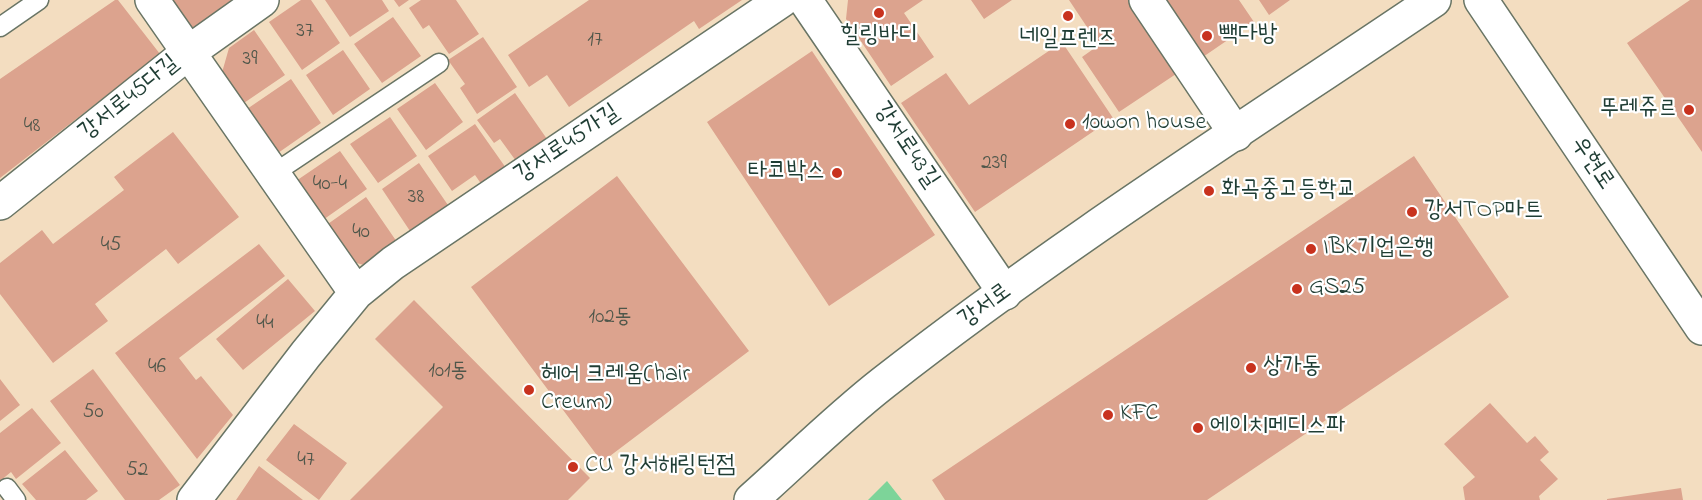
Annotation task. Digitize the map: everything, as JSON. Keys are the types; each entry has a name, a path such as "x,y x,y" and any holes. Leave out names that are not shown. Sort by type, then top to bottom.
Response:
{"street":[{"path":"152,0 356,293"},
{"name":"강서로45다길","path":"0,203 189,52 262,0"},
{"name":"강서로45가길","path":"194,500 356,293 393,263 782,0"},
{"name":"강서로43길","path":"805,0 1005,293"},
{"path":"1146,0 1236,134"},
{"name":"강서로","path":"751,500 882,384 1005,293 1076,242 1434,0"},
{"name":"우현로","path":"1480,0 1702,328"}],"lane":[{"path":"0,27 39,0"},
{"path":"273,174 439,63"}],"green space":[{"path":"887,481 902,500 868,500"}],"building":[{"path":"118,0 160,54 0,178 0,79"},
{"path":"168,0 243,0 192,36"},
{"path":"301,0 311,0 340,43 302,70 269,22"},
{"path":"325,0 382,0 389,11 350,37"},
{"path":"394,0 409,0 399,7"},
{"path":"421,0 456,0 479,34 449,54 429,25 423,29 409,8"},
{"path":"589,0 742,0 699,29 694,21 569,107 547,75 529,87 508,55"},
{"path":"848,0 923,0 904,13 934,57 891,86 846,19"},
{"path":"971,0 1012,0 984,19"},
{"path":"1069,0 1131,0 1179,72 1119,112 1082,57 1099,45"},
{"path":"1161,0 1239,0 1254,22 1200,59"},
{"path":"1259,0 1290,0 1269,15"},
{"path":"1690,0 1702,0 1702,152 1627,43"},
{"path":"393,17 421,56 382,83 354,44"},
{"path":"254,30 285,75 241,105 221,76 229,48"},
{"path":"483,37 517,87 477,114 460,88 465,84 448,60"},
{"path":"1062,42 1113,118 975,212 901,103 946,73 969,105"},
{"path":"343,50 370,89 333,115 306,75"},
{"path":"812,51 935,235 829,306 707,122"},
{"path":"291,79 321,123 278,153 247,109"},
{"path":"435,83 463,122 426,150 397,109"},
{"path":"515,93 547,139 516,161 500,139 494,143 477,120"},
{"path":"390,117 417,156 378,183 350,144"},
{"path":"475,124 506,168 482,185 475,175 452,191 428,156"},
{"path":"173,132 239,217 178,264 166,249 95,304 108,321 53,363 0,294 0,263 42,230 53,244 124,190 114,177"},
{"path":"340,151 367,189 320,222 293,183"},
{"name":"상가동","path":"1414,156 1509,297 1207,500 945,500 932,480"},
{"path":"419,163 450,208 412,234 382,189"},
{"path":"617,176 749,351 602,462 471,287"},
{"path":"366,197 397,242 364,265 349,261 325,226"},
{"path":"259,244 285,276 179,358 196,380 201,376 233,415 197,459 115,353"},
{"path":"288,279 315,311 243,370 216,339"},
{"path":"414,300 590,478 568,500 350,500 443,407 375,339"},
{"path":"93,369 180,485 159,500 125,500 50,401"},
{"path":"0,379 20,405 0,421"},
{"path":"1490,403 1527,443 1535,436 1549,452 1540,460 1558,479 1539,496 1540,500 1465,500 1463,487 1475,477 1444,444"},
{"path":"32,408 61,443 16,479 11,472 0,481 0,433"},
{"path":"294,424 347,463 319,500 266,460"},
{"path":"65,450 98,491 86,500 36,500 22,484"},
{"path":"259,466 303,500 236,500"},
{"path":"1681,488 1683,500 1607,500 1607,499"}],"place":[{"name":"힐링바디","path":"879,13"},
{"name":"네일프렌즈","path":"1068,16"},
{"name":"빽다방","path":"1207,36"},
{"name":"뚜레쥬르","path":"1689,110"},
{"name":"10won house","path":"1070,124"},
{"name":"타코박스","path":"837,173"},
{"name":"화곡중고등학교","path":"1209,191"},
{"name":"강서TOP마트","path":"1412,212"},
{"name":"IBK기업은행","path":"1311,249"},
{"name":"GS25","path":"1297,289"},
{"name":"상가동","path":"1251,368"},
{"name":"헤어 크레움(hair Creum)","path":"529,390"},
{"name":"KFC","path":"1108,415"},
{"name":"에이치메디스파","path":"1198,428"},
{"name":"CU 강서해링턴점","path":"573,467"}]}
